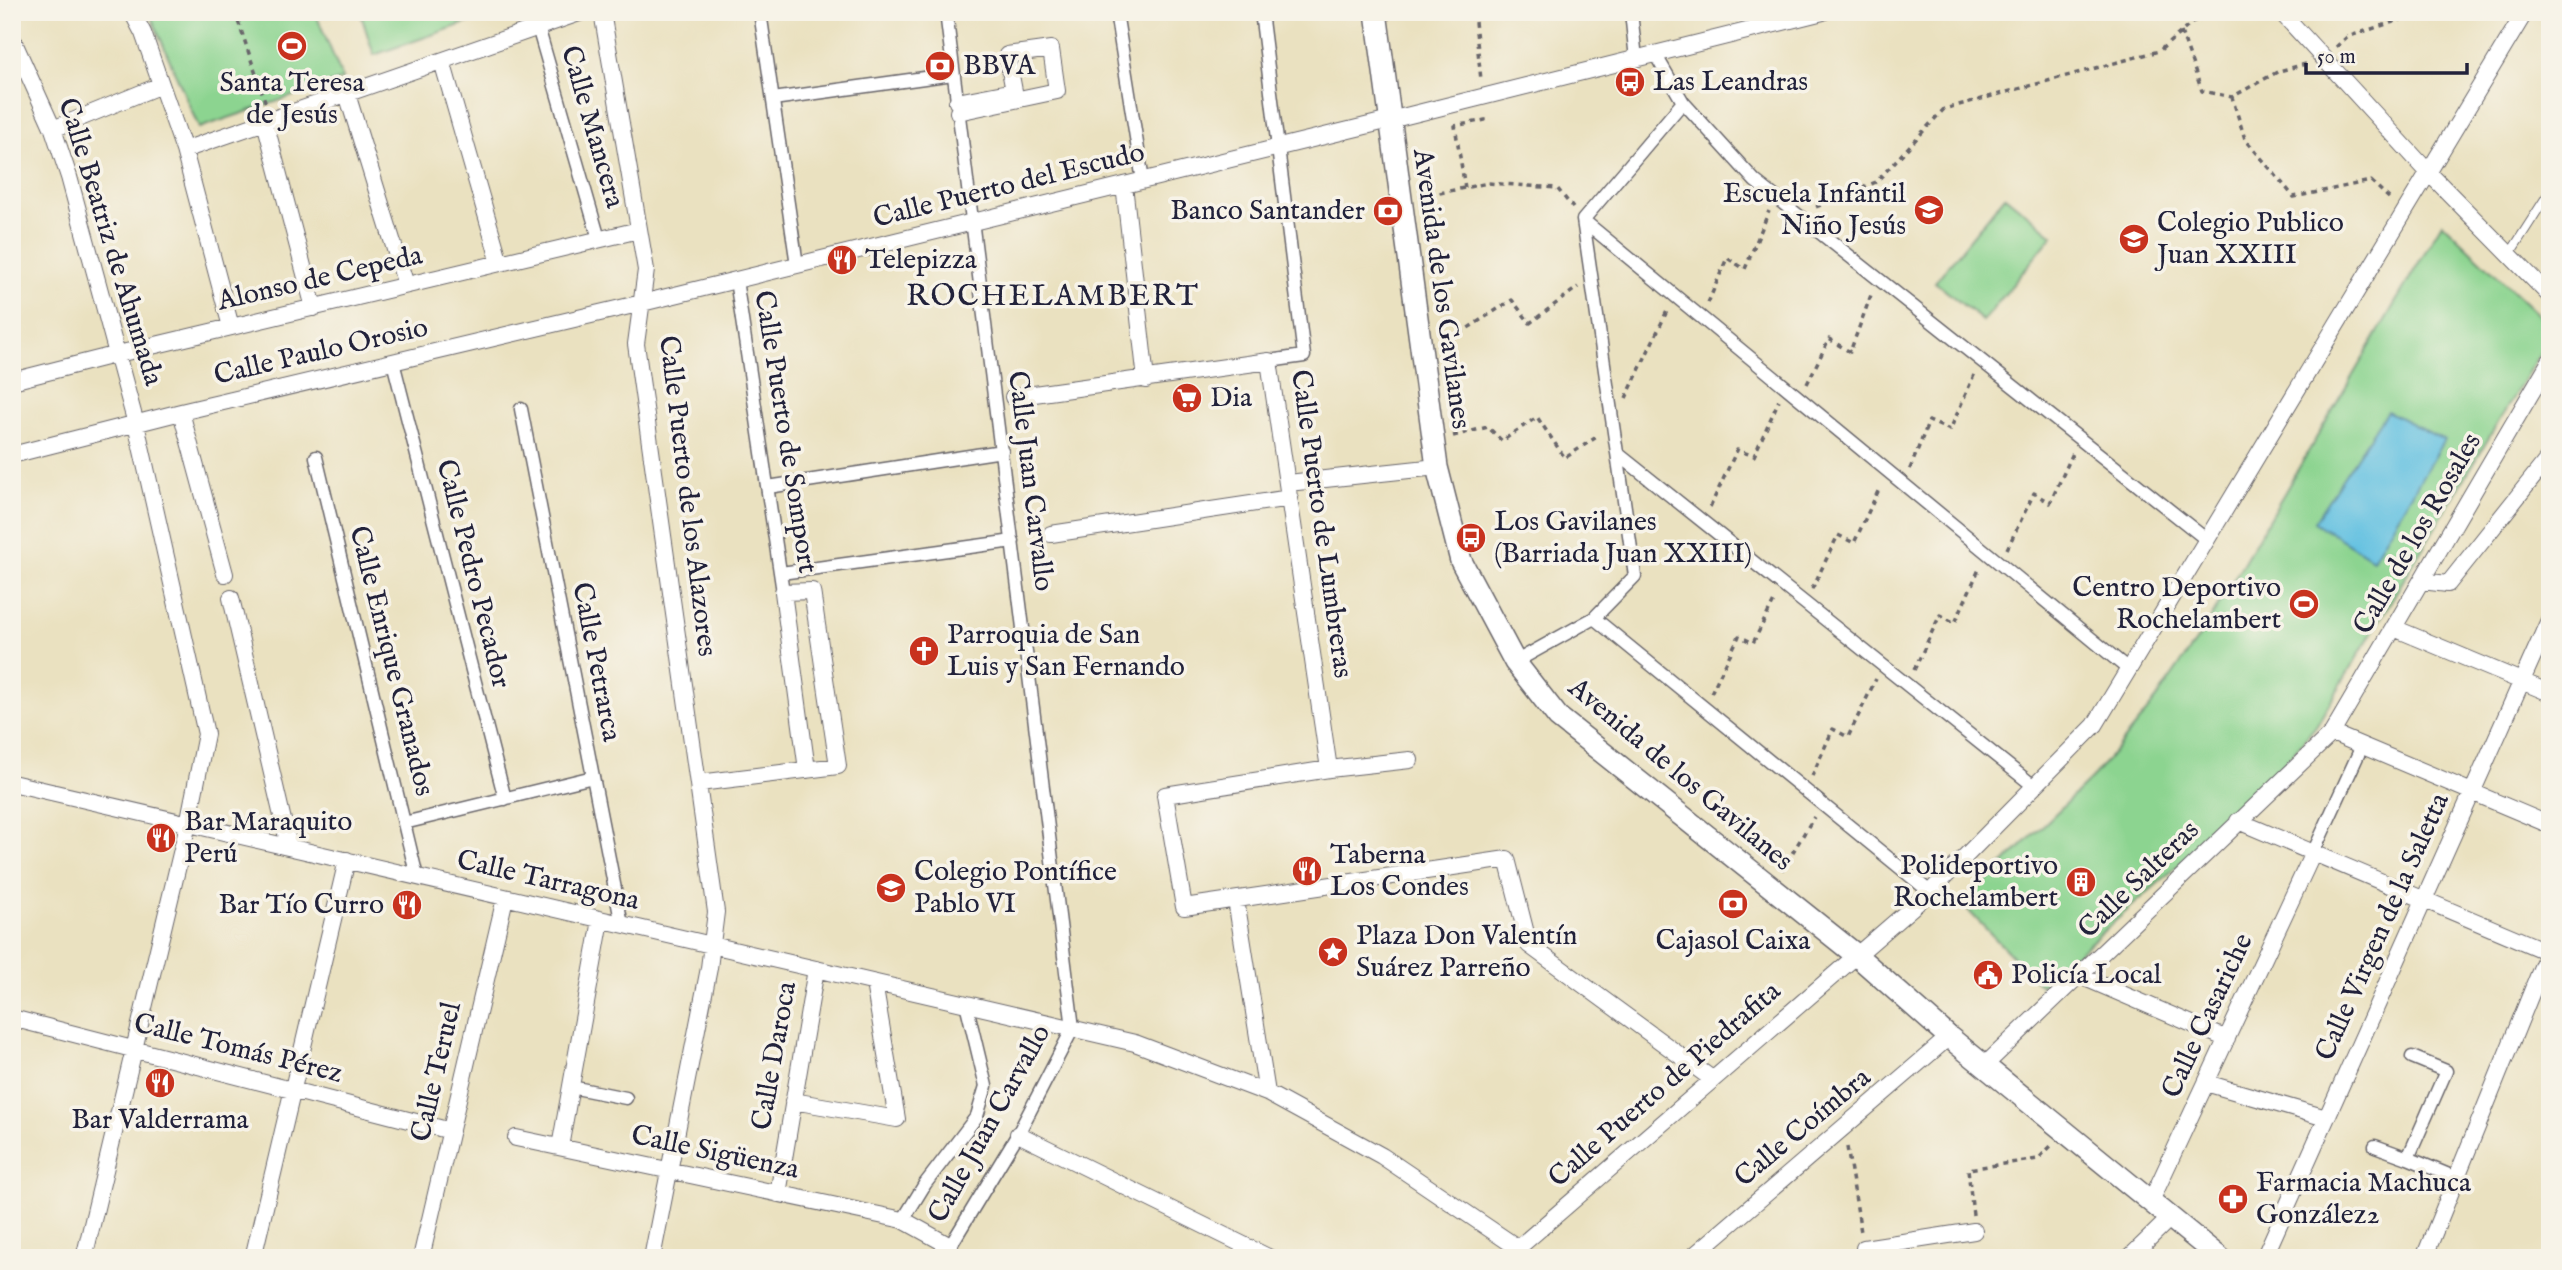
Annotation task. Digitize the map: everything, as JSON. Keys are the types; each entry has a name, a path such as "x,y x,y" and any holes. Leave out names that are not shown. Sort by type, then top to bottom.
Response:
{"street":[{"path":"132,12 143,33 184,150 231,327"},
{"path":"184,150 266,114 347,94 582,12"},
{"name":"Calle Puerto de los Alazores","path":"602,12 646,270 636,344 716,912 713,946 652,1258"},
{"path":"760,12 797,265"},
{"name":"Calle Juan Carvallo","path":"946,12 1073,1028 1018,1134 947,1252"},
{"path":"1116,12 1143,181"},
{"path":"1261,12 1279,147"},
{"name":"Avenida de los Gavilanes","path":"1376,12 1437,467 1461,561 1515,662 1559,717 1855,954 1984,1066 2220,1258"},
{"path":"1631,12 1636,59"},
{"path":"2281,12 2429,173 2550,296"},
{"name":"Calle Puerto de Piedrafita","path":"1514,1253 1855,954 1930,892 2095,725 2525,12"},
{"name":"Calle Puerto del Escudo","path":"642,303 1821,13"},
{"name":"Calle Mancera","path":"538,27 599,239"},
{"name":"Calle Beatriz de Ahumada","path":"12,38 53,129 118,354 206,734 188,824 84,1258"},
{"path":"1051,49 1057,91 958,107 1014,91 1007,55 1051,49"},
{"path":"1655,54 1683,102 1755,181 2207,540"},
{"path":"442,61 500,263"},
{"path":"772,99 954,74"},
{"path":"53,129 161,85"},
{"path":"347,94 406,285"},
{"path":"1515,662 1594,618 1635,576 1583,220 1683,102"},
{"path":"266,114 314,307"},
{"name":"Calle Puerto de Lumbreras","path":"1279,147 1304,356 1269,361 1329,769"},
{"path":"1124,185 1146,380"},
{"path":"1583,220 2128,669"},
{"name":"Alonso de Cepeda","path":"12,382 118,354 639,230"},
{"name":"Calle Puerto de Somport","path":"736,280 781,573 783,593 807,770 838,766 812,591 783,593"},
{"name":"Calle Paulo Orosio","path":"12,456 181,412 642,303"},
{"path":"1013,397 1269,361"},
{"name":"Calle de los Rosales","path":"2332,733 2550,361"},
{"name":"Calle Pedro Pecador","path":"393,362 505,799"},
{"name":"Calle Petrarca","path":"521,409 622,925"},
{"path":"181,412 225,574"},
{"path":"768,487 1002,452"},
{"path":"1617,453 2035,787"},
{"path":"2421,581 2448,584 2550,456"},
{"name":"Calle Enrique Granados","path":"316,457 417,877"},
{"path":"1051,534 1289,490 1437,467"},
{"path":"781,573 1013,541"},
{"path":"231,598 289,846"},
{"path":"1594,618 1930,892"},
{"name":"Calle Virgen de la Saletta","path":"2264,1258 2550,618"},
{"path":"2394,628 2550,693"},
{"path":"2332,733 2550,825"},
{"name":"Calle Salteras","path":"1984,1066 2332,733"},
{"path":"2313,853 2362,746"},
{"path":"1410,760 1329,769 1165,795 1184,907 1507,859 1529,945 1712,1079"},
{"path":"699,783 807,770"},
{"path":"404,823 593,777"},
{"name":"Calle Tarragona","path":"13,783 1135,1043 1267,1093 1382,1156 1514,1253"},
{"path":"2238,821 2423,901 2549,951 2424,1258"},
{"name":"Calle Casariche","path":"2151,1201 2313,853"},
{"path":"253,1258 346,860"},
{"name":"Calle Teruel","path":"421,1258 505,898"},
{"path":"1236,900 1267,1093"},
{"path":"561,1147 601,920"},
{"name":"Calle Daroca","path":"778,1194 816,970"},
{"path":"2078,975 2227,1039"},
{"path":"793,1101 897,1119 874,983"},
{"path":"903,1220 925,1184 977,1116 986,1086 966,1003"},
{"name":"Calle Tomás Pérez","path":"12,1018 451,1131"},
{"name":"Calle Coímbra","path":"1691,1258 1950,1037"},
{"path":"2408,1158 2446,1071 2412,1057"},
{"path":"2206,1083 2326,1118"},
{"path":"571,1087 626,1098"},
{"path":"1018,1134 1270,1258"},
{"name":"Calle Sigüenza","path":"516,1138 903,1220 947,1252"},
{"path":"2375,1146 2456,1178"},
{"path":"2129,1258 2170,1218"},
{"path":"1864,1253 1975,1231"}],"lane":[{"path":"2509,255 2550,191"}],"path":[{"path":"234,12 266,114"},
{"path":"1465,188 1455,126 1485,120 1474,12"},
{"path":"1798,215 1876,183 1944,109 2159,51 2205,12"},
{"path":"2181,32 2202,91 2232,97 2279,71 2324,59 2347,37 2424,12"},
{"path":"2232,97 2245,139 2294,197 2371,181 2405,212"},
{"path":"1401,201 1488,183 1557,188 1583,220"},
{"path":"1702,318 1727,258 1745,269 1775,197"},
{"path":"1434,349 1513,300 1530,323 1591,277"},
{"path":"1800,398 1829,339 1850,352 1877,278"},
{"path":"1434,441 1488,427 1502,441 1537,417 1565,458 1613,426 1674,295"},
{"path":"1903,484 1929,421 1950,430 1980,360"},
{"path":"1704,522 1737,450 1754,456 1785,387"},
{"path":"2000,563 2034,493 2050,503 2080,439"},
{"path":"1805,603 1838,535 1854,543 1888,471"},
{"path":"1907,685 1940,615 1955,623 1986,552"},
{"path":"1704,708 1739,636 1753,643 1782,585"},
{"path":"1806,791 1833,730 1848,737 1883,665"},
{"path":"1771,887 1822,804"},
{"path":"1844,1127 1864,1253"},
{"path":"1975,1231 1968,1169 2038,1159 2066,1132"}],"green space":[{"path":"149,12 315,12 343,79 199,128"},
{"path":"360,12 498,12 374,55"},
{"path":"2005,196 2053,235 1983,321 1935,282"},
{"name":"Centro Deportivo Rochelambert","path":"2442,223 2550,326 2550,336 2316,726 2256,797 2041,986 1962,904 2094,776 2150,708 2204,630"}],"water":[{"path":"2387,411 2444,440 2373,559 2314,522"}],"place":[{"name":"Santa Teresa de Jesús","path":"292,46"},
{"name":"BBVA","path":"940,66"},
{"name":"Las Leandras","path":"1630,82"},
{"name":"Escuela Infantil Niño Jesús","path":"1929,210"},
{"name":"Banco Santander","path":"1388,211"},
{"name":"Colegio Publico Juan XXIII","path":"2134,239"},
{"name":"Telepizza","path":"842,260"},
{"name":"Dia","path":"1187,398"},
{"name":"Los Gavilanes (Barriada Juan XXIII)","path":"1471,538"},
{"name":"Centro Deportivo Rochelambert","path":"2304,604"},
{"name":"Parroquia de San Luis y San Fernando","path":"924,651"},
{"name":"Bar Maraquito Perú","path":"161,838"},
{"name":"Taberna Los Condes","path":"1307,871"},
{"name":"Polideportivo Rochelambert","path":"2081,882"},
{"name":"Colegio Pontífice Pablo VI","path":"891,888"},
{"name":"Cajasol Caixa","path":"1733,904"},
{"name":"Bar Tío Curro","path":"407,905"},
{"name":"Plaza Don Valentín Suárez Parreño","path":"1333,952"},
{"name":"Policía Local","path":"1988,975"},
{"name":"Bar Valderrama","path":"160,1083"},
{"name":"Farmacia Machuca González2","path":"2233,1199"}],"district":[{"name":"ROCHELAMBERT","path":"1053,297"}]}
